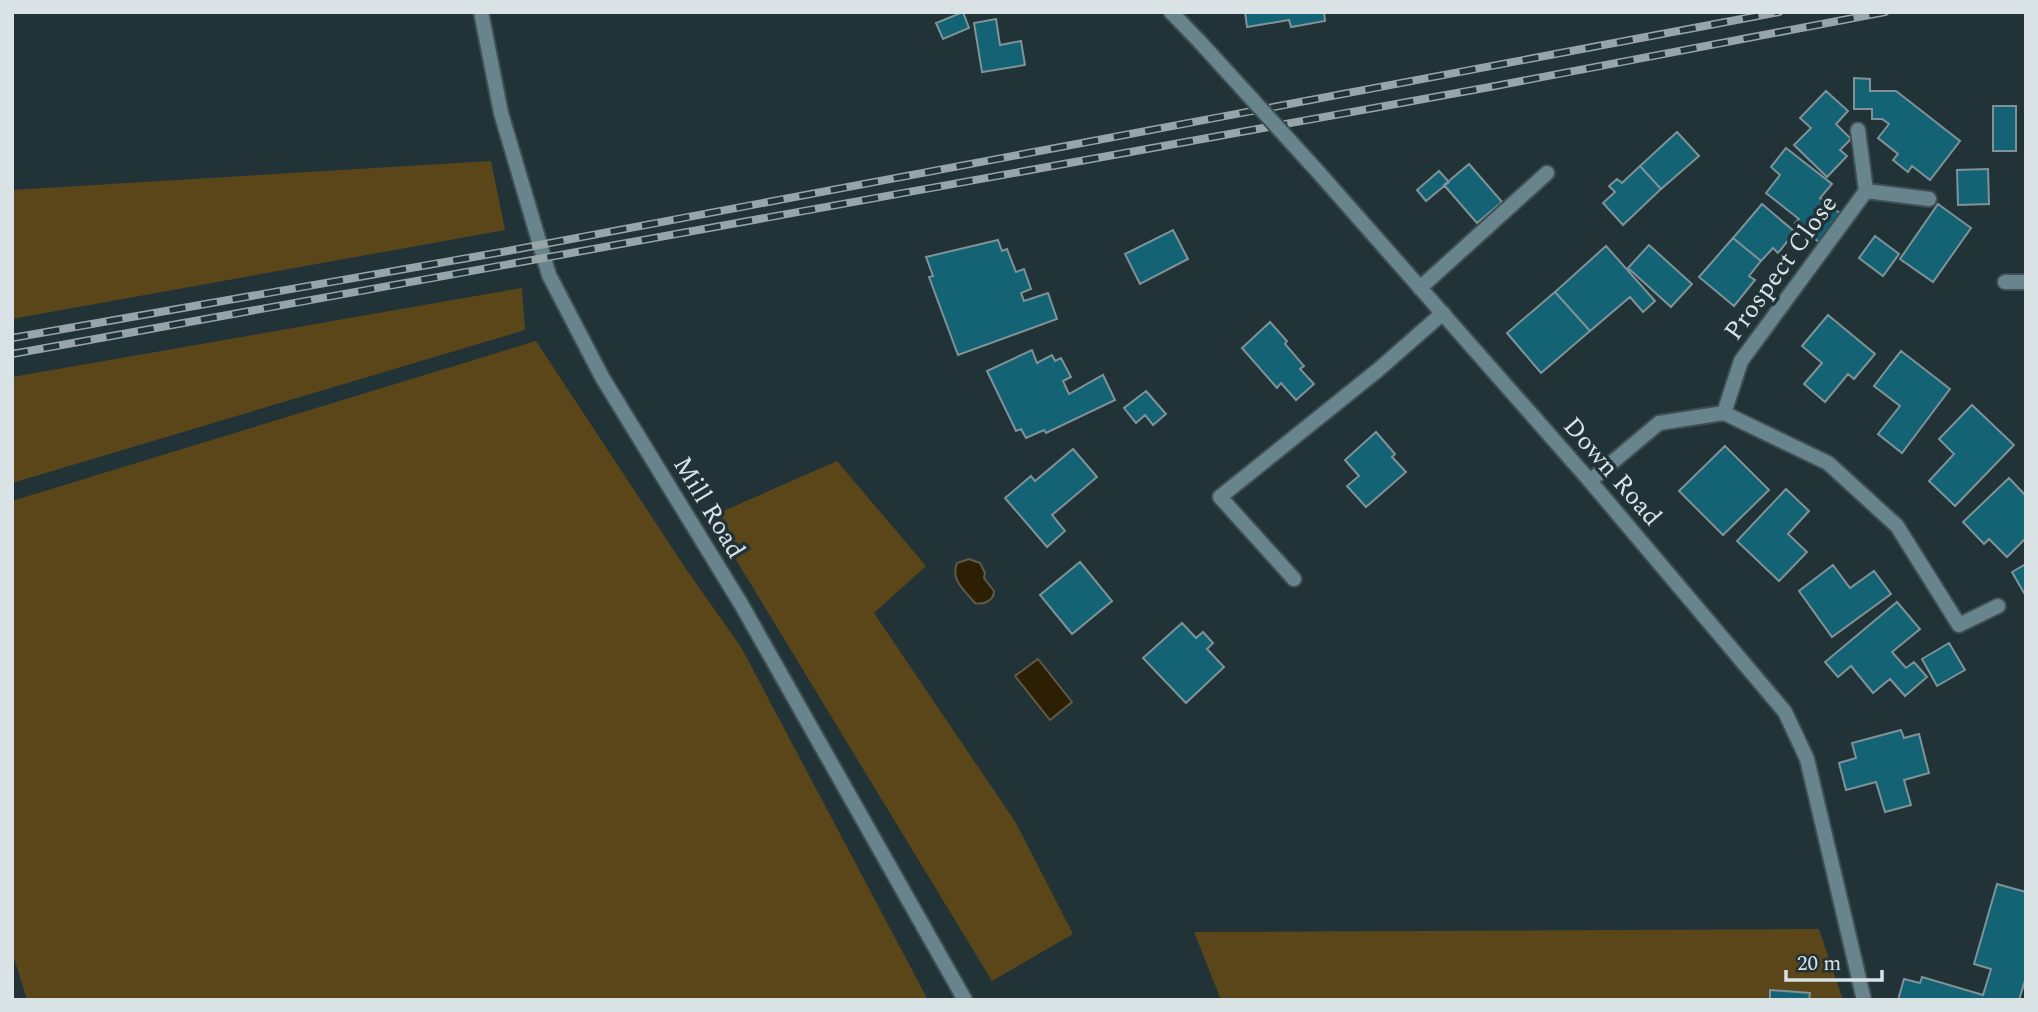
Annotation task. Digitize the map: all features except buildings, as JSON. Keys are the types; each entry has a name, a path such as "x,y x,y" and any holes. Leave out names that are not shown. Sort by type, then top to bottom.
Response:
{"street":[{"name":"Mill Road","path":"481,12 501,113 549,275 602,377 741,604 965,1000"},
{"name":"Down Road","path":"1171,12 1443,313 1590,481 1785,712 1807,759 1864,1000"},
{"name":"Prospect Close","path":"1724,413 1741,361 1866,191 1858,130"},
{"path":"1420,288 1547,173"},
{"name":"Prospect Close","path":"1866,191 1929,199"},
{"path":"2006,282 2026,282"},
{"path":"1294,579 1220,497 1378,370 1443,313"},
{"path":"1590,481 1659,423 1724,413 1828,463 1897,526 1959,625 1998,606"}],"shaded area":[{"path":"491,161 505,230 12,319 12,190"},
{"path":"522,288 525,330 12,483 12,377"},
{"path":"536,341 688,572 741,647 928,1000 27,1000 12,951 12,501"},
{"path":"837,461 926,566 874,613 1016,823 1073,934 992,981 710,517"},
{"path":"969,559 980,563 985,573 984,578 994,591 990,600 985,603 975,603 963,590 955,575 957,563"},
{"path":"1038,659 1072,702 1050,720 1015,676"},
{"path":"1819,929 1843,1000 1221,1000 1194,932"}],"railway":[{"path":"12,338 502,252 1779,12"},
{"path":"12,354 1490,87 1885,12"}]}
